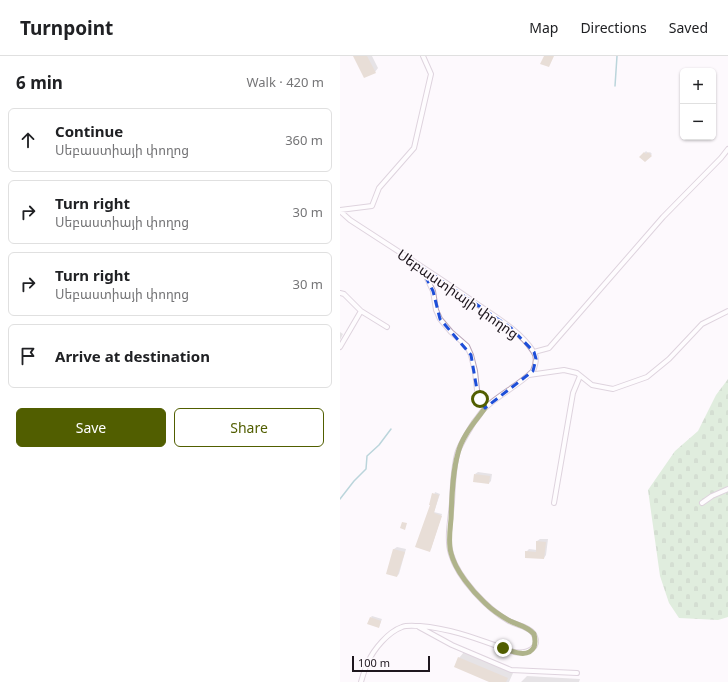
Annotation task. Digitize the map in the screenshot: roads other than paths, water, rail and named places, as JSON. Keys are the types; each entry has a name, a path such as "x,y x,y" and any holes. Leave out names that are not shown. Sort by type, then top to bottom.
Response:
{"street":[{"path":"340,210 372,206 379,188 414,148 431,74 422,56"},
{"path":"361,682 367,663 379,645 402,627 417,626 457,632 521,654 532,650 535,642 534,634 531,631 509,621 486,604 476,594 454,563 450,552 450,538 454,471 458,452 465,436 485,408 533,371 536,365 534,352 549,348 664,217 728,149"},
{"name":"Սեբաստիայի փողոց","path":"340,210 350,220 511,328 534,352"},
{"path":"420,266 433,291 436,310 440,319 451,332 467,346 475,371 477,390 485,408"},
{"path":"340,293 344,294 361,311 387,327"},
{"path":"340,347 361,311"},
{"path":"529,375 564,370 577,373 592,385 613,389 647,377 669,359 702,324 728,311"},
{"path":"554,503 573,394 580,376"},
{"path":"702,503 712,496 728,489"},
{"path":"417,626 452,645 511,670 577,673"}],"waterway":[{"path":"615,86 617,56"},
{"path":"340,499 354,481 366,469 367,456 379,445 391,429"}]}
